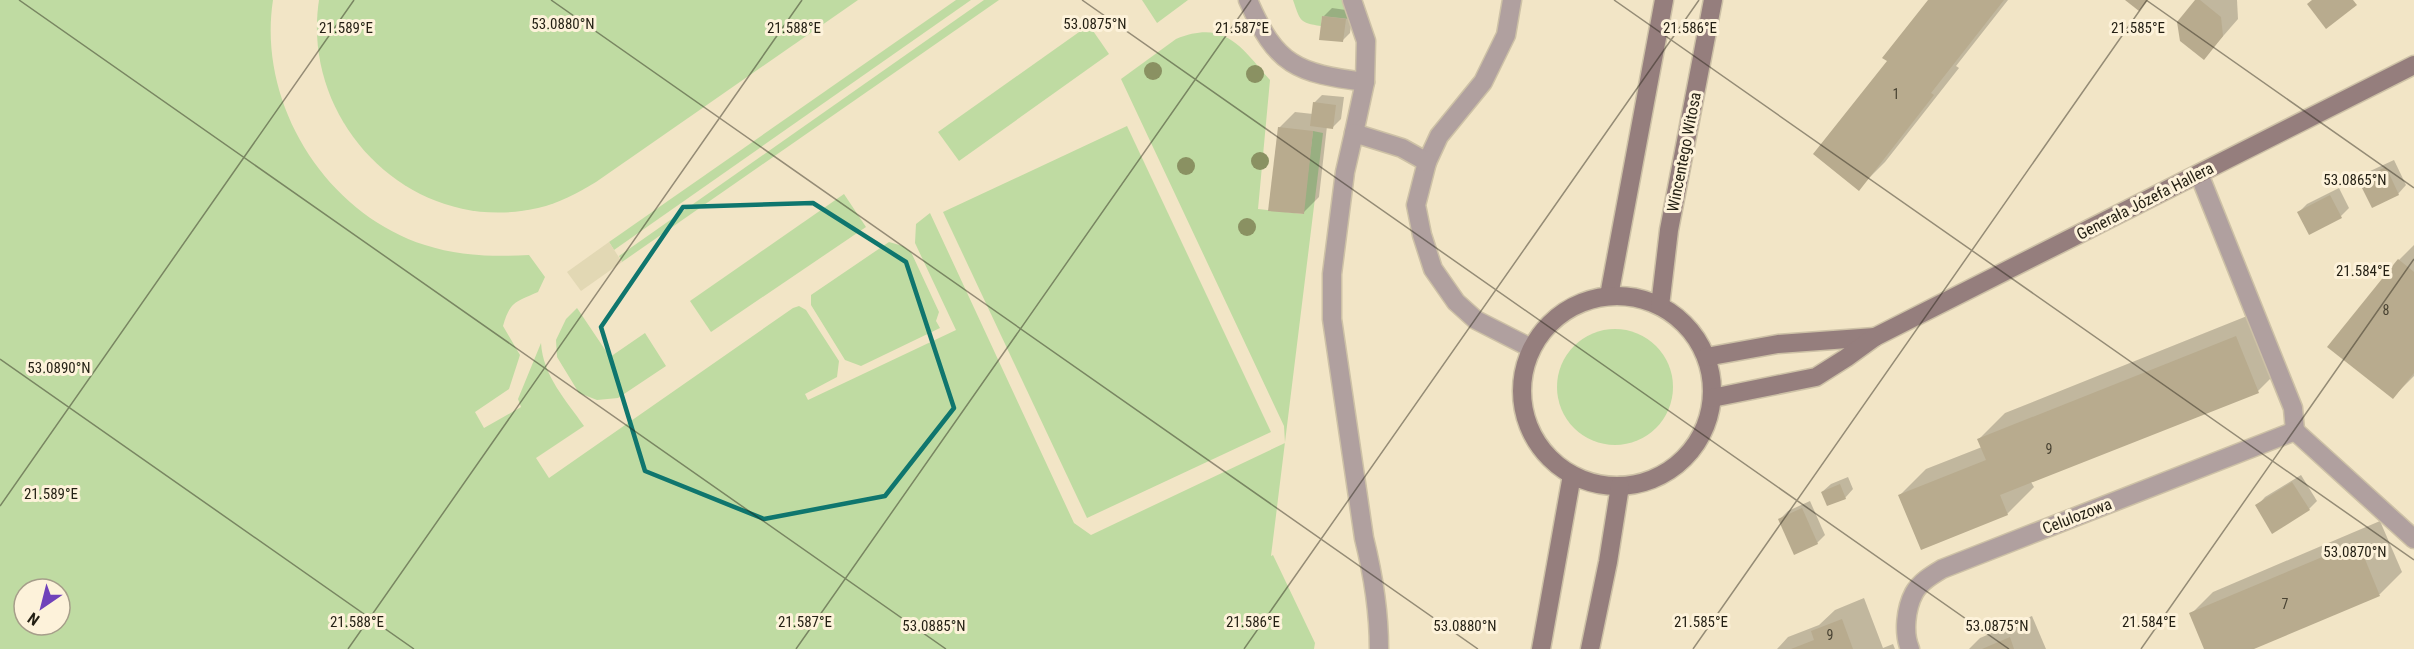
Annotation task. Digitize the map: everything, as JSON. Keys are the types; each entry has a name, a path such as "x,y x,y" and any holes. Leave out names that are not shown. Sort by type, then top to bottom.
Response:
{"main road":[{"path":"1609,296 1665,0"},
{"name":"Wincentego Witosa","path":"1660,306 1669,230 1713,0"},
{"name":"Generała Józefa Hallera","path":"1712,399 1816,377 1875,337 2414,65"},
{"path":"1609,296 1635,297 1660,306 1688,327 1706,357 1711,377 1712,399 1703,432 1683,460 1654,479 1620,486 1595,484 1572,475 1548,457 1531,433 1522,406 1522,376 1531,348 1551,322 1578,304 1609,296"},
{"name":"Generała Józefa Hallera","path":"1706,357 1778,344 1875,337"},
{"path":"1541,649 1572,475"},
{"path":"1590,649 1608,562 1620,486"}],"street":[{"path":"1248,0 1259,25 1279,53 1296,66 1320,76 1365,82"},
{"path":"1352,0 1366,40 1365,82 1345,172 1332,274 1332,319 1364,538 1370,563 1379,649"},
{"path":"1512,0 1506,35 1483,82 1438,136 1427,162 1416,205 1422,235 1433,269 1456,302 1476,320 1531,348"},
{"path":"1354,133 1402,148 1427,162"},
{"path":"2199,174 2293,408 2295,431 2414,539"},
{"name":"Celulozowa","path":"1909,646 1908,611 1914,593 1924,580 1942,568 2295,431"}],"highlighted area":[{"path":"813,203 906,262 954,408 885,496 764,519 645,471 601,327 683,207"}],"green space":[{"path":"0,0 273,0 271,39 276,77 288,114 306,149 329,181 357,208 389,230 425,245 463,254 529,255 545,277 538,292 511,307 503,326 520,355 509,389 475,412 484,428 521,407 518,399 541,343 551,377 584,426 536,458 549,478 793,308 799,306 806,310 839,361 837,377 805,394 808,400 956,330 915,243 916,224 930,213 1074,523 1091,535 1285,443 1271,556 1273,555 1315,643 1314,649 0,649"},
{"path":"319,0 858,0 596,182 546,206 492,212 448,205 409,188 374,161 347,128 328,89 318,46"},
{"path":"956,0 971,0 614,250 609,242"},
{"path":"984,0 999,0 622,262 619,256"},
{"path":"1142,0 1188,0 1157,23"},
{"path":"1293,0 1342,0 1350,19 1322,16 1321,26 1304,22"},
{"path":"1089,25 1109,54 959,161 938,132"},
{"path":"1207,32 1220,34 1240,47 1270,80 1258,209 1303,214 1313,131 1323,133 1285,442 1284,426 1121,79 1176,39 1193,34"},
{"path":"1127,126 1271,432 1087,518 943,212"},
{"path":"844,194 866,227 711,332 690,301"},
{"path":"889,242 903,246 911,252 939,312 936,321 940,328 861,366 845,360 811,305 811,295"},
{"path":"577,308 610,357 645,333 666,366 618,398 597,400 579,393 557,357 556,340 566,319"},
{"path":"1615,329 1637,333 1656,346 1669,365 1673,387 1669,409 1656,428 1637,441 1615,445 1593,441 1574,428 1561,409 1557,387 1561,365 1574,346 1593,333"}],"sand":[{"path":"609,242 622,262 581,291 567,272"}],"building":[{"path":"1928,0 2004,0 1931,93 1934,95 1859,191 1813,154 1887,61 1882,58"},
{"path":"2125,0 2148,0 2139,11"},
{"path":"2195,0 2200,0 2221,17 2223,36 2204,60 2180,41 2177,22"},
{"path":"2312,0 2353,0 2357,5 2326,29 2307,4"},
{"path":"1322,16 1346,19 1343,42 1319,40"},
{"path":"1313,102 1336,105 1333,129 1310,126"},
{"path":"1278,127 1313,131 1304,214 1268,211"},
{"path":"2386,167 2399,195 2372,208 2358,180"},
{"path":"2330,195 2342,218 2309,235 2297,212"},
{"path":"2398,259 2414,272 2414,373 2393,399 2327,347"},
{"path":"2236,336 2259,393 2000,495 2008,515 1921,550 1898,495 1986,460 1977,439"},
{"path":"2292,482 2310,510 2272,534 2255,505"},
{"path":"1840,484 1846,499 1827,506 1821,492"},
{"path":"1802,508 1818,544 1794,555 1778,519"},
{"path":"2358,542 2380,596 2254,649 2204,649 2189,613"},
{"path":"1842,619 1853,649 1791,649 1814,640 1811,631"},
{"path":"2010,637 2014,649 1982,649"}]}
